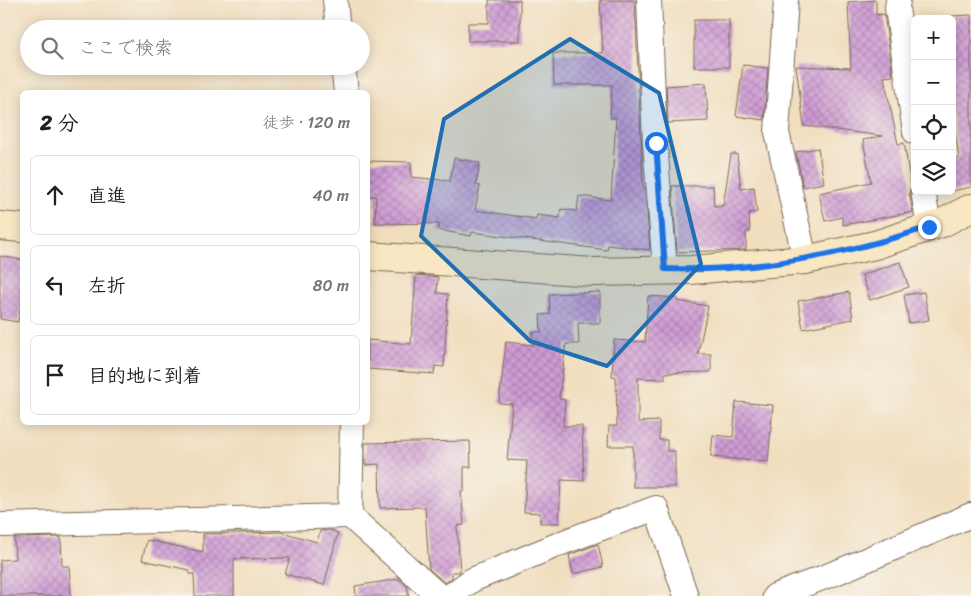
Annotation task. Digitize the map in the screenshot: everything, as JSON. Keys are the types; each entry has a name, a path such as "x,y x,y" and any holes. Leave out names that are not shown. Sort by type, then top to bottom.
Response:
{"street":[{"path":"335,0 337,20"},
{"path":"649,0 656,143 665,269"},
{"path":"786,0 776,132 804,260"},
{"path":"898,0 897,8 911,105"},
{"path":"343,75 346,90"},
{"path":"925,195 929,227"},
{"path":"370,256 593,272 665,269 691,270 804,260 875,245 929,227 971,208"},
{"path":"0,226 20,228"},
{"path":"350,516 352,425"},
{"path":"450,596 472,580 569,540 656,508 686,596"},
{"path":"775,596 840,572 971,515"},
{"path":"0,525 350,516 439,596"}],"highlighted area":[{"path":"570,39 659,93 701,264 607,366 530,341 421,236 444,119"}],"building":[{"path":"489,0 520,0 520,41 468,41 468,23 489,23"},
{"path":"600,0 635,0 643,187 645,187 650,250 608,245 607,250 472,232 471,236 438,230 439,224 375,223 376,196 370,196 370,161 411,162 411,177 450,181 454,158 480,163 476,185 480,186 475,210 536,219 537,215 560,218 561,209 577,211 579,196 611,200 616,118 610,118 612,85 554,85 553,53 603,53"},
{"path":"876,0 876,15 884,14 893,76 884,77 898,144 904,143 911,185 909,193 913,212 843,225 842,217 825,221 819,193 871,182 863,140 883,136 804,126 796,66 851,68 848,2"},
{"path":"971,15 971,187 956,190 956,158 959,158 956,138 956,16"},
{"path":"694,20 729,20 729,67 694,67"},
{"path":"743,65 768,68 764,120 736,116"},
{"path":"706,83 708,121 668,123 666,86"},
{"path":"818,148 824,183 803,187 796,152"},
{"path":"731,154 737,154 741,189 754,187 757,212 749,213 750,232 746,232 746,250 677,252 672,186 713,186 714,206 723,206"},
{"path":"0,256 20,260 20,310 18,322 0,319"},
{"path":"900,262 909,287 870,300 862,275"},
{"path":"416,275 438,277 437,293 448,294 444,367 435,366 434,374 370,369 370,340 411,344"},
{"path":"600,292 600,323 578,323 579,344 566,344 559,399 565,400 563,426 582,426 584,481 561,480 559,523 540,523 540,513 524,512 527,461 507,460 512,404 499,403 506,342 533,345 532,332 541,332 540,315 550,314 549,294"},
{"path":"849,292 853,319 803,329 798,301"},
{"path":"924,292 929,320 909,323 904,295"},
{"path":"648,296 677,298 677,301 708,306 698,354 711,354 711,372 665,373 665,379 638,378 638,422 659,421 659,440 667,440 667,451 675,451 675,487 633,487 633,446 608,446 609,426 617,426 616,377 612,376 614,340 645,342"},
{"path":"736,402 773,405 768,462 711,457 713,435 733,437"},
{"path":"470,441 471,467 464,467 464,491 461,491 464,525 457,526 460,572 452,572 452,578 445,583 429,569 425,507 380,508 379,464 365,465 365,443"},
{"path":"330,530 338,533 324,585 285,574 290,558 234,559 234,596 195,596 194,574 190,574 189,570 142,560 147,540 203,552 203,534 282,532 317,542 320,531"},
{"path":"61,537 62,566 69,566 71,596 0,596 0,560 15,559 14,538"},
{"path":"598,544 603,567 573,574 569,555"},
{"path":"399,579 407,586 409,596 356,596 355,586"}],"route":[{"path":"656,143 665,269 691,270 804,260 875,245 929,227"}]}
